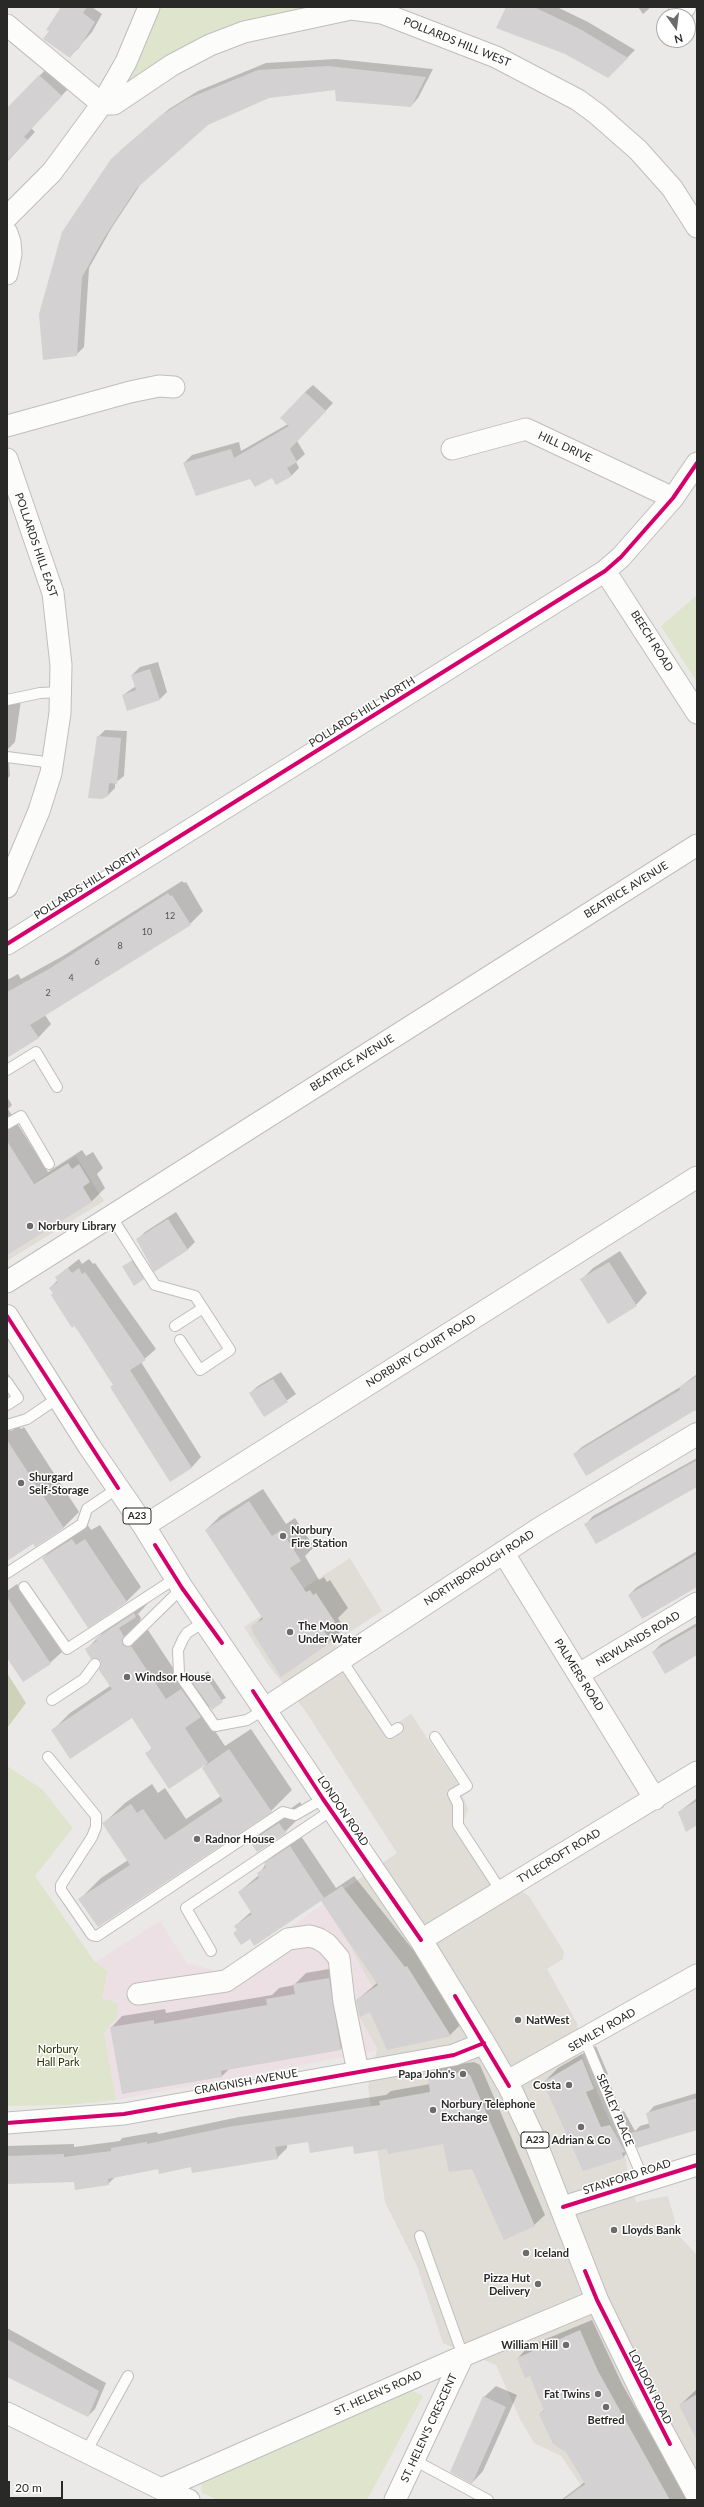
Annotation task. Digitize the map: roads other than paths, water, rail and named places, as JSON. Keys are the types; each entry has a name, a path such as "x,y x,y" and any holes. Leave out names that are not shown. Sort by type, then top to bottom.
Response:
{"main road":[{"name":"LONDON ROAD","path":"7,1316 58,1398 144,1526 179,1583 265,1709 327,1804 421,1940 484,2042 506,2082 535,2141 563,2207 597,2300 647,2403 697,2495"},
{"name":"NORTHBOROUGH ROAD","path":"265,1709 503,1552 697,1434"}],"street":[{"path":"7,217 48,176 102,104 126,62 149,7"},
{"name":"POLLARDS HILL WEST","path":"102,104 114,104 172,65 210,45 258,29 350,8 382,13 461,43 523,70 578,100 638,150 672,188 697,227"},
{"path":"7,25 102,104"},
{"path":"7,233 10,242 10,254 7,274"},
{"path":"7,426 130,392 159,386 174,387"},
{"name":"HILL DRIVE","path":"452,449 526,429 673,498"},
{"name":"POLLARDS HILL EAST","path":"7,459 53,593 59,633 61,692 53,763 39,811 7,887"},
{"name":"POLLARDS HILL NORTH","path":"7,944 605,571 621,557 673,498 697,463"},
{"name":"BEECH ROAD","path":"605,571 697,713"},
{"name":"BEATRICE AVENUE","path":"7,1282 697,844"},
{"name":"NORBURY COURT ROAD","path":"144,1526 697,1177"},
{"name":"PALMERS ROAD","path":"503,1552 655,1799"},
{"name":"NEWLANDS ROAD","path":"579,1674 697,1603"},
{"name":"TYLECROFT ROAD","path":"421,1940 655,1799 697,1772"},
{"path":"138,1994 226,1981 288,1939 310,1936 319,1939 327,1944 339,1958 344,2002 358,2072"},
{"name":"SEMLEY ROAD","path":"506,2082 585,2040 697,1975"},
{"name":"CRAIGNISH AVENUE","path":"7,2123 124,2114 454,2056 484,2042"},
{"name":"STANFORD ROAD","path":"563,2207 697,2165"},
{"name":"ST. HELEN'S ROAD","path":"161,2489 463,2356 597,2300"},
{"name":"ST. HELEN'S CRESCENT","path":"395,2500 463,2356"},
{"path":"7,2413 161,2489 189,2500"}],"lane":[{"path":"7,700 61,692"},
{"path":"7,758 53,763"},
{"path":"7,1070 36,1052 57,1087"},
{"path":"7,1124 21,1116 49,1164"},
{"path":"111,1216 155,1285 195,1296 230,1350 200,1370 180,1340"},
{"path":"175,1326 203,1308"},
{"path":"7,1382 18,1398 7,1405"},
{"path":"7,1425 27,1419 58,1398"},
{"path":"7,1573 82,1524 87,1509 118,1488"},
{"path":"24,1587 67,1649 179,1583"},
{"path":"128,1641 179,1583"},
{"path":"205,1620 187,1633 178,1650 179,1674 215,1726 247,1720 265,1709"},
{"path":"341,1659 390,1733 398,1728"},
{"path":"52,1700 84,1679 95,1664"},
{"path":"435,1737 467,1786 453,1794 458,1804 458,1825 500,1891"},
{"path":"48,1757 96,1816 96,1827 92,1837 61,1885 61,1890 92,1935 97,1936 283,1812 295,1815 327,1804"},
{"path":"211,1951 186,1908 327,1804"},
{"name":"SEMLEY PLACE","path":"585,2040 644,2181"},
{"path":"420,2236 463,2356"},
{"path":"86,2452 128,2376"},
{"path":"414,2460 488,2500"}],"place":[{"name":"Norbury Library","path":"30,1226"},
{"name":"Shurgard Self-Storage","path":"21,1483"},
{"name":"Norbury Fire Station","path":"283,1536"},
{"name":"The Moon Under Water","path":"290,1632"},
{"name":"Windsor House","path":"127,1677"},
{"name":"Radnor House","path":"197,1839"},
{"name":"NatWest","path":"518,2020"},
{"name":"Papa John's","path":"463,2074"},
{"name":"Costa","path":"569,2085"},
{"name":"Norbury Telephone Exchange","path":"433,2110"},
{"name":"Adrian & Co","path":"581,2127"},
{"name":"Lloyds Bank","path":"614,2230"},
{"name":"Iceland","path":"526,2253"},
{"name":"Pizza Hut Delivery","path":"538,2284"},
{"name":"William Hill","path":"566,2345"},
{"name":"Fat Twins","path":"598,2394"},
{"name":"Betfred","path":"606,2407"}],"park label":[{"name":"Norbury Hall Park","path":"58,2055"}]}
